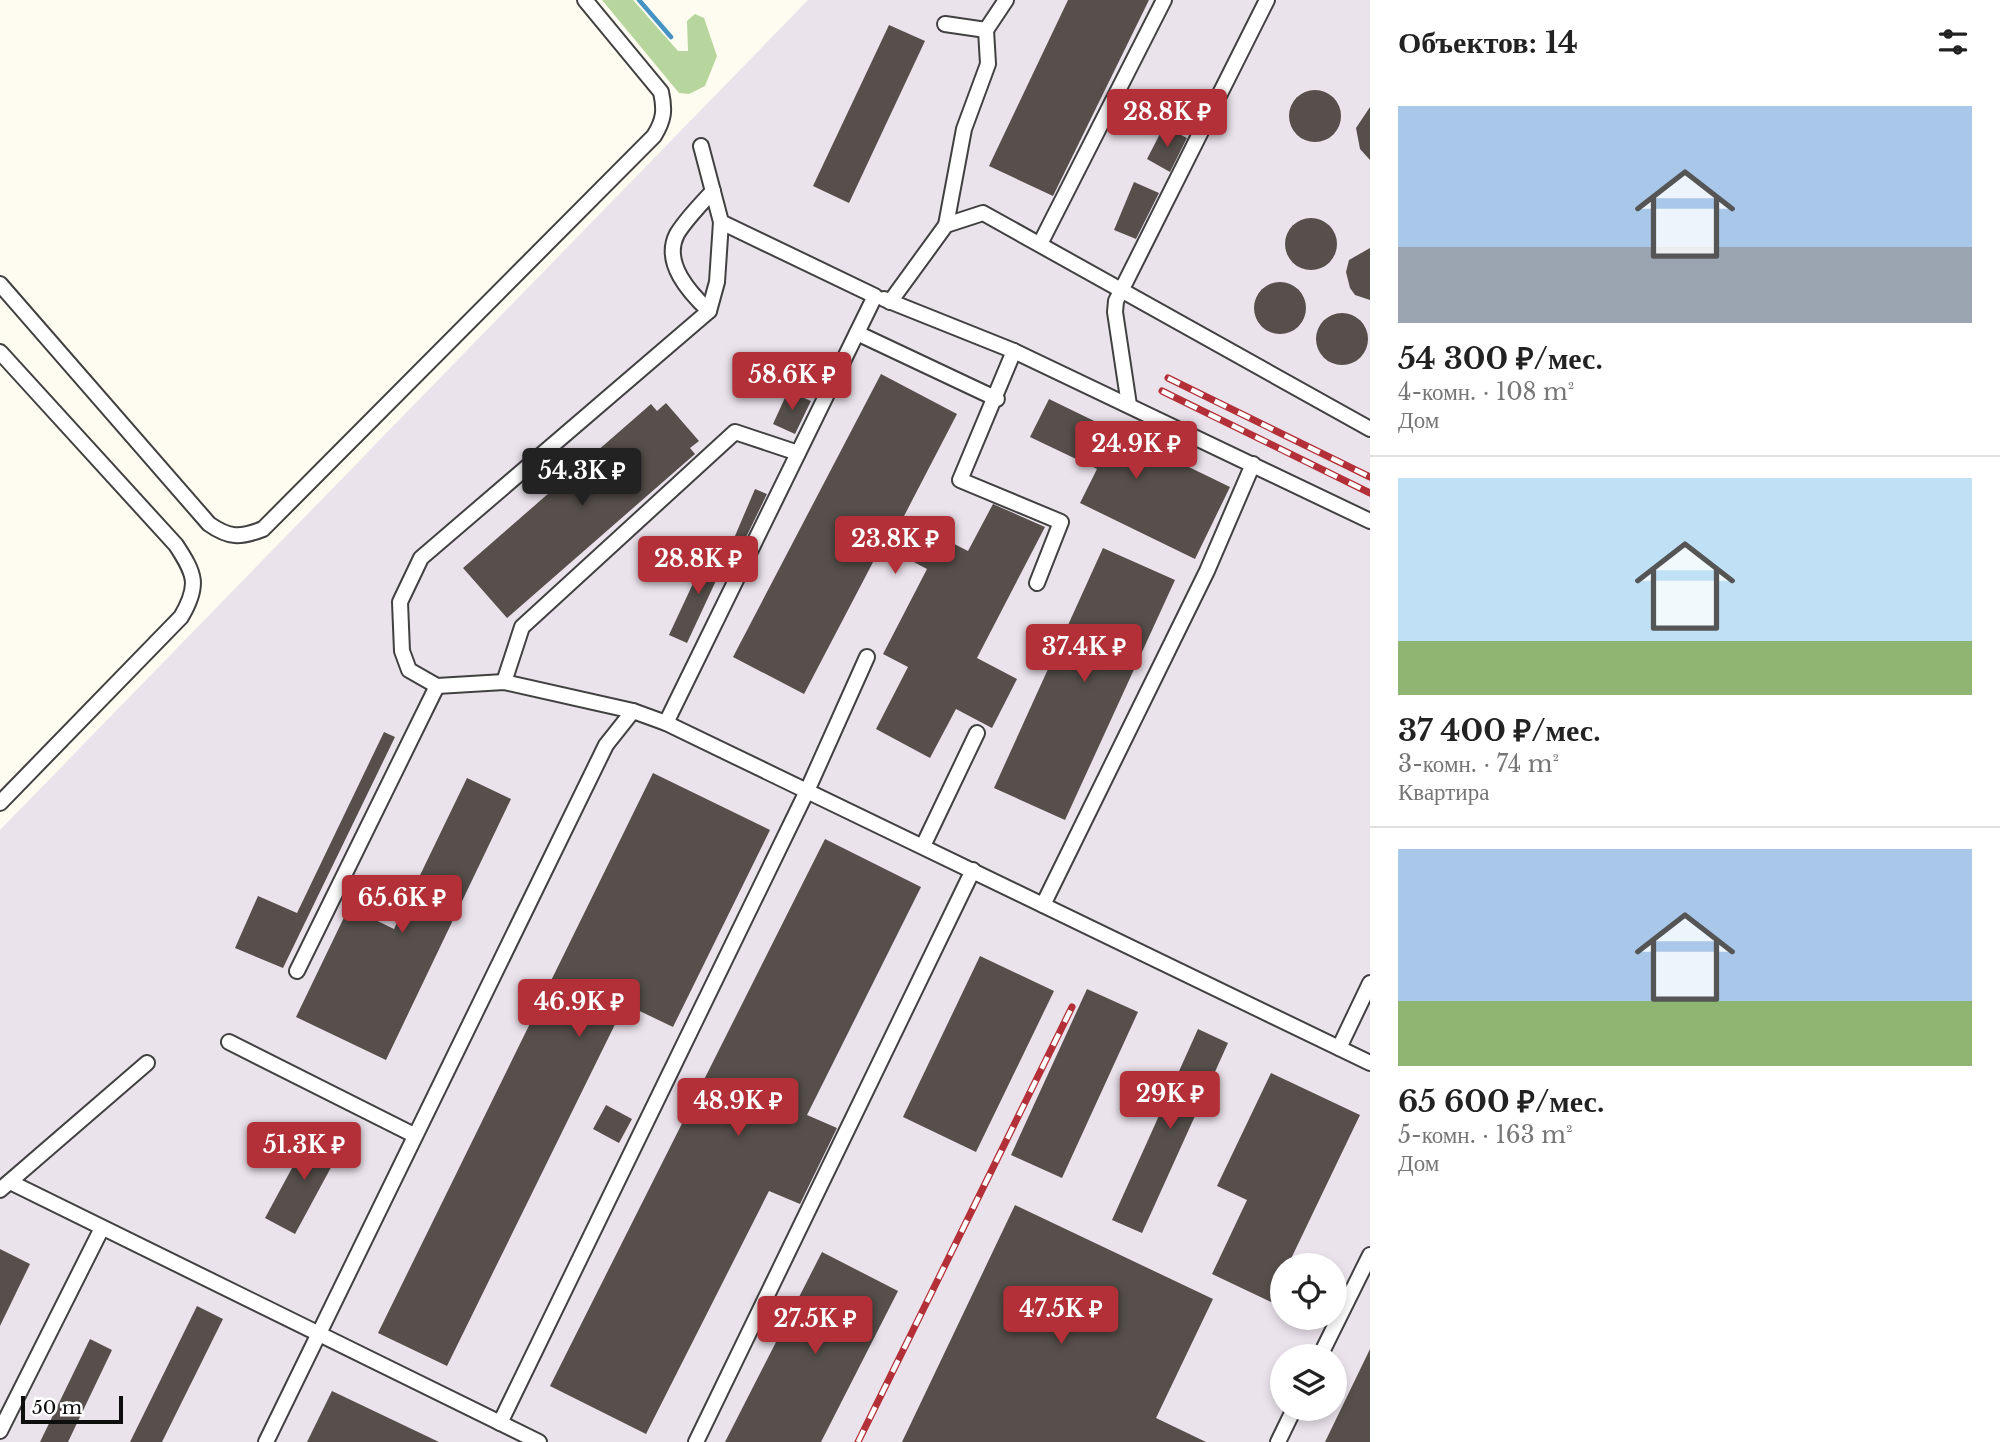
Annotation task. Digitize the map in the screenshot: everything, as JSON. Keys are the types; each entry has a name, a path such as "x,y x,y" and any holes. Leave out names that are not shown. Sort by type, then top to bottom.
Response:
{"lane":[{"path":"0,284 209,524 223,534 235,537 263,529 654,136 662,123 665,108 661,92 585,0"},
{"path":"890,302 946,225 964,129 988,64 986,30 1006,0"},
{"path":"1040,244 1164,0"},
{"path":"1129,405 1115,312 1121,290 1267,0"},
{"path":"945,24 986,30"},
{"path":"701,146 721,222 717,282 709,311 421,558 400,602 402,651 409,670 438,686 504,682 634,711 666,723 1370,1063"},
{"path":"709,311 686,290 674,262 676,236 713,191"},
{"path":"946,225 983,213 1370,429"},
{"path":"721,222 875,296 1014,351 1370,521"},
{"path":"666,723 875,296"},
{"path":"857,333 997,399"},
{"path":"1014,351 997,399 960,480 1061,522 1037,583"},
{"path":"0,352 176,545 194,577 193,597 181,617 0,803"},
{"path":"504,682 522,627 735,432 798,453"},
{"path":"1043,905 1207,570 1253,464"},
{"path":"500,1423 807,791 867,657"},
{"path":"297,971 438,686"},
{"path":"266,1442 606,745 634,711"},
{"path":"923,846 977,733"},
{"path":"696,1442 973,870"},
{"path":"1339,1048 1370,983"},
{"path":"229,1042 414,1135"},
{"path":"147,1063 5,1186 102,1228 539,1442"},
{"path":"0,1430 102,1228"},
{"path":"1326,1344 1370,1255"},
{"path":"1278,1442 1288,1421"}],"shaded area":[{"path":"808,0 1370,0 1370,1442 0,1442 0,830"}],"green space":[{"path":"602,0 633,0 678,51 688,51 687,21 695,14 704,18 717,56 705,86 689,94 679,93"}],"building":[{"path":"1068,0 1149,0 1053,196 989,166"},
{"path":"889,25 925,41 849,203 813,186"},
{"path":"1315,90 1325,92 1333,98 1339,106 1339,126 1333,134 1325,140 1315,142 1305,140 1297,134 1291,126 1289,116 1291,106 1297,98 1305,92"},
{"path":"1370,107 1370,160 1360,149 1356,128"},
{"path":"1164,126 1187,138 1170,172 1147,159"},
{"path":"1134,182 1159,193 1136,239 1114,230"},
{"path":"1311,218 1321,220 1329,226 1335,234 1335,254 1329,262 1321,268 1311,270 1301,268 1293,262 1287,254 1285,244 1287,234 1293,226 1301,220"},
{"path":"1370,248 1370,300 1355,295 1350,288 1346,272 1349,260"},
{"path":"1280,282 1290,284 1298,290 1304,298 1304,318 1298,326 1290,332 1280,334 1270,332 1262,326 1256,318 1254,308 1256,298 1262,290 1270,284"},
{"path":"1342,313 1352,315 1360,321 1366,329 1366,349 1360,357 1352,363 1342,365 1332,363 1324,357 1318,349 1316,339 1318,329 1324,321 1332,315"},
{"path":"881,374 957,414 903,518 968,551 993,504 1045,527 977,658 1017,679 992,728 956,709 930,758 876,729 908,667 883,654 927,569 882,545 804,694 733,657"},
{"path":"788,391 811,401 795,434 773,424"},
{"path":"1049,399 1230,487 1195,559 1080,503 1097,469 1030,437"},
{"path":"666,403 699,441 690,448 695,454 507,618 463,568 651,404 657,411"},
{"path":"755,489 767,494 738,554 729,550"},
{"path":"1103,548 1175,580 1065,820 994,788"},
{"path":"709,549 727,557 687,643 669,635"},
{"path":"384,732 395,737 283,968 235,948 258,896 297,913"},
{"path":"653,773 770,830 673,1027 625,1004 447,1366 378,1333"},
{"path":"467,778 511,799 386,1060 296,1017 349,907 394,929"},
{"path":"825,839 921,887 807,1115 837,1128 800,1204 769,1191 646,1434 550,1386"},
{"path":"980,956 1054,991 976,1152 903,1117"},
{"path":"1087,989 1138,1012 1062,1178 1011,1155"},
{"path":"1198,1029 1228,1043 1142,1233 1112,1220"},
{"path":"1271,1073 1360,1115 1294,1253 1270,1253 1270,1302 1212,1274 1247,1200 1217,1186"},
{"path":"606,1105 632,1119 619,1143 593,1129"},
{"path":"312,1131 342,1147 295,1234 265,1218"},
{"path":"1015,1205 1213,1299 1156,1418 1206,1442 902,1442"},
{"path":"0,1249 30,1264 0,1326"},
{"path":"822,1252 898,1291 821,1442 725,1442"},
{"path":"197,1306 223,1319 162,1442 130,1442"},
{"path":"90,1339 112,1350 68,1442 40,1442"},
{"path":"1370,1349 1370,1442 1325,1442 1335,1421 1347,1421 1347,1397"},
{"path":"332,1391 439,1442 307,1442"}],"waterway":[{"path":"639,0 671,37"}],"railway":[{"path":"1168,378 1370,477"},
{"path":"1162,391 1370,493"},
{"path":"858,1442 1072,1007"}]}
